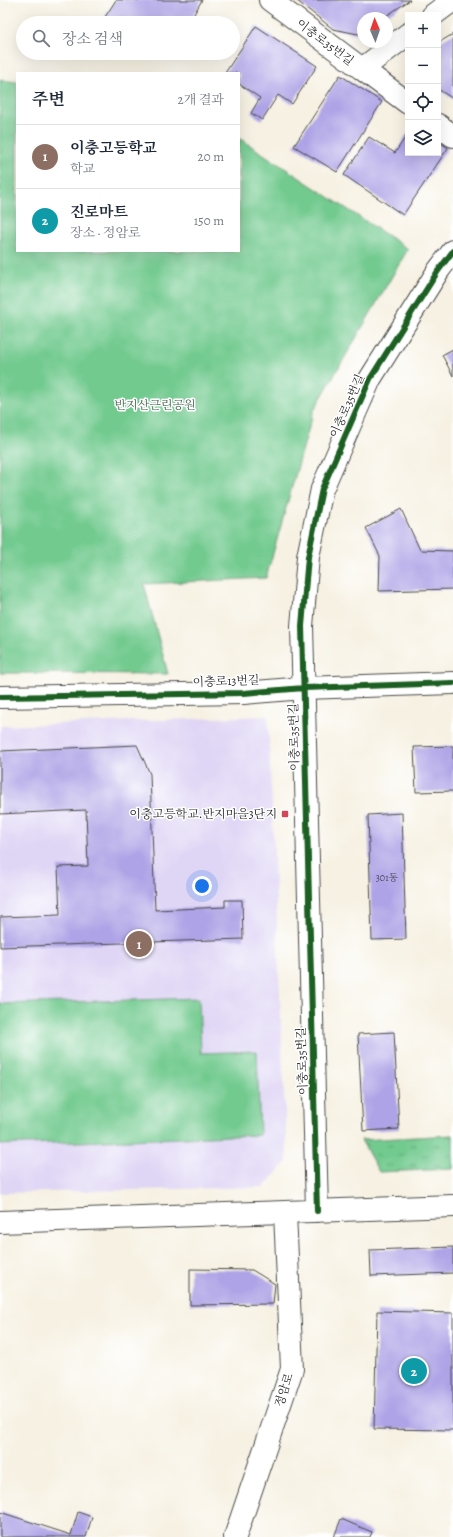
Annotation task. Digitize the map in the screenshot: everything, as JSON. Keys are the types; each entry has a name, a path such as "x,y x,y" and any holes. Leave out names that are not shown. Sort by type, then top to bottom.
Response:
{"street":[{"name":"이충로35번길","path":"270,0 405,101"},
{"path":"437,12 453,0"},
{"name":"이충로35번길","path":"362,69 405,36"},
{"path":"441,127 453,136"},
{"name":"이충로35번길","path":"318,1211 302,626 308,557 322,489 370,380 438,271 453,251"},
{"name":"이충로13번길","path":"0,697 244,693 304,688 453,683"},
{"path":"0,1222 453,1206"},
{"name":"정암로","path":"235,1537 292,1369 285,1213"}],"shaded area":[{"path":"268,716 287,1161 264,1187 0,1193 0,726"}],"green space":[{"name":"반지산근린공원","path":"0,80 16,82 16,252 240,252 240,139 408,249 314,410 266,578 144,584 168,674 0,673"},
{"path":"199,998 201,1053 257,1051 260,1135 0,1145 0,1004"},
{"path":"453,1135 453,1169 379,1172 361,1140"}],"building":[{"path":"116,0 202,0 193,16 106,16"},
{"path":"296,0 410,0 392,12 357,12 357,34 333,29"},
{"path":"256,26 317,66 292,104 278,95 262,120 251,113 260,98 240,85 240,72 226,72 234,60 240,60 240,50"},
{"path":"453,34 453,99 441,91 441,41"},
{"path":"340,75 382,102 337,172 294,146"},
{"path":"369,137 395,153 405,138 405,156 441,156 441,143 448,148 403,215 344,175"},
{"path":"453,349 453,376 442,355"},
{"path":"401,509 420,550 453,551 453,589 379,591 380,556 366,528"},
{"path":"137,745 150,774 155,910 225,907 225,900 242,900 243,939 0,947 0,917 60,915 58,867 88,866 86,810 0,814 0,751"},
{"path":"453,746 453,791 416,792 414,747"},
{"path":"402,813 406,939 372,940 368,815"},
{"path":"394,1032 399,1129 363,1131 358,1034"},
{"path":"453,1247 453,1273 371,1276 370,1250"},
{"path":"190,1269 252,1270 275,1284 273,1304 190,1305"},
{"path":"377,1311 453,1313 453,1430 374,1429"},
{"path":"0,1512 71,1535 78,1512 92,1517 86,1537 0,1537"},
{"path":"341,1519 372,1532 370,1537 334,1537"}],"cycle path":[{"path":"317,1211 302,626 308,557 322,489 370,379 438,271 453,251"},
{"path":"0,697 244,693 304,688 453,683"}],"place":[{"name":"이충고등학교.반지마을3단지","path":"285,814"},
{"name":"이충고등학교","path":"139,944"},
{"name":"진로마트","path":"414,1371"}]}
